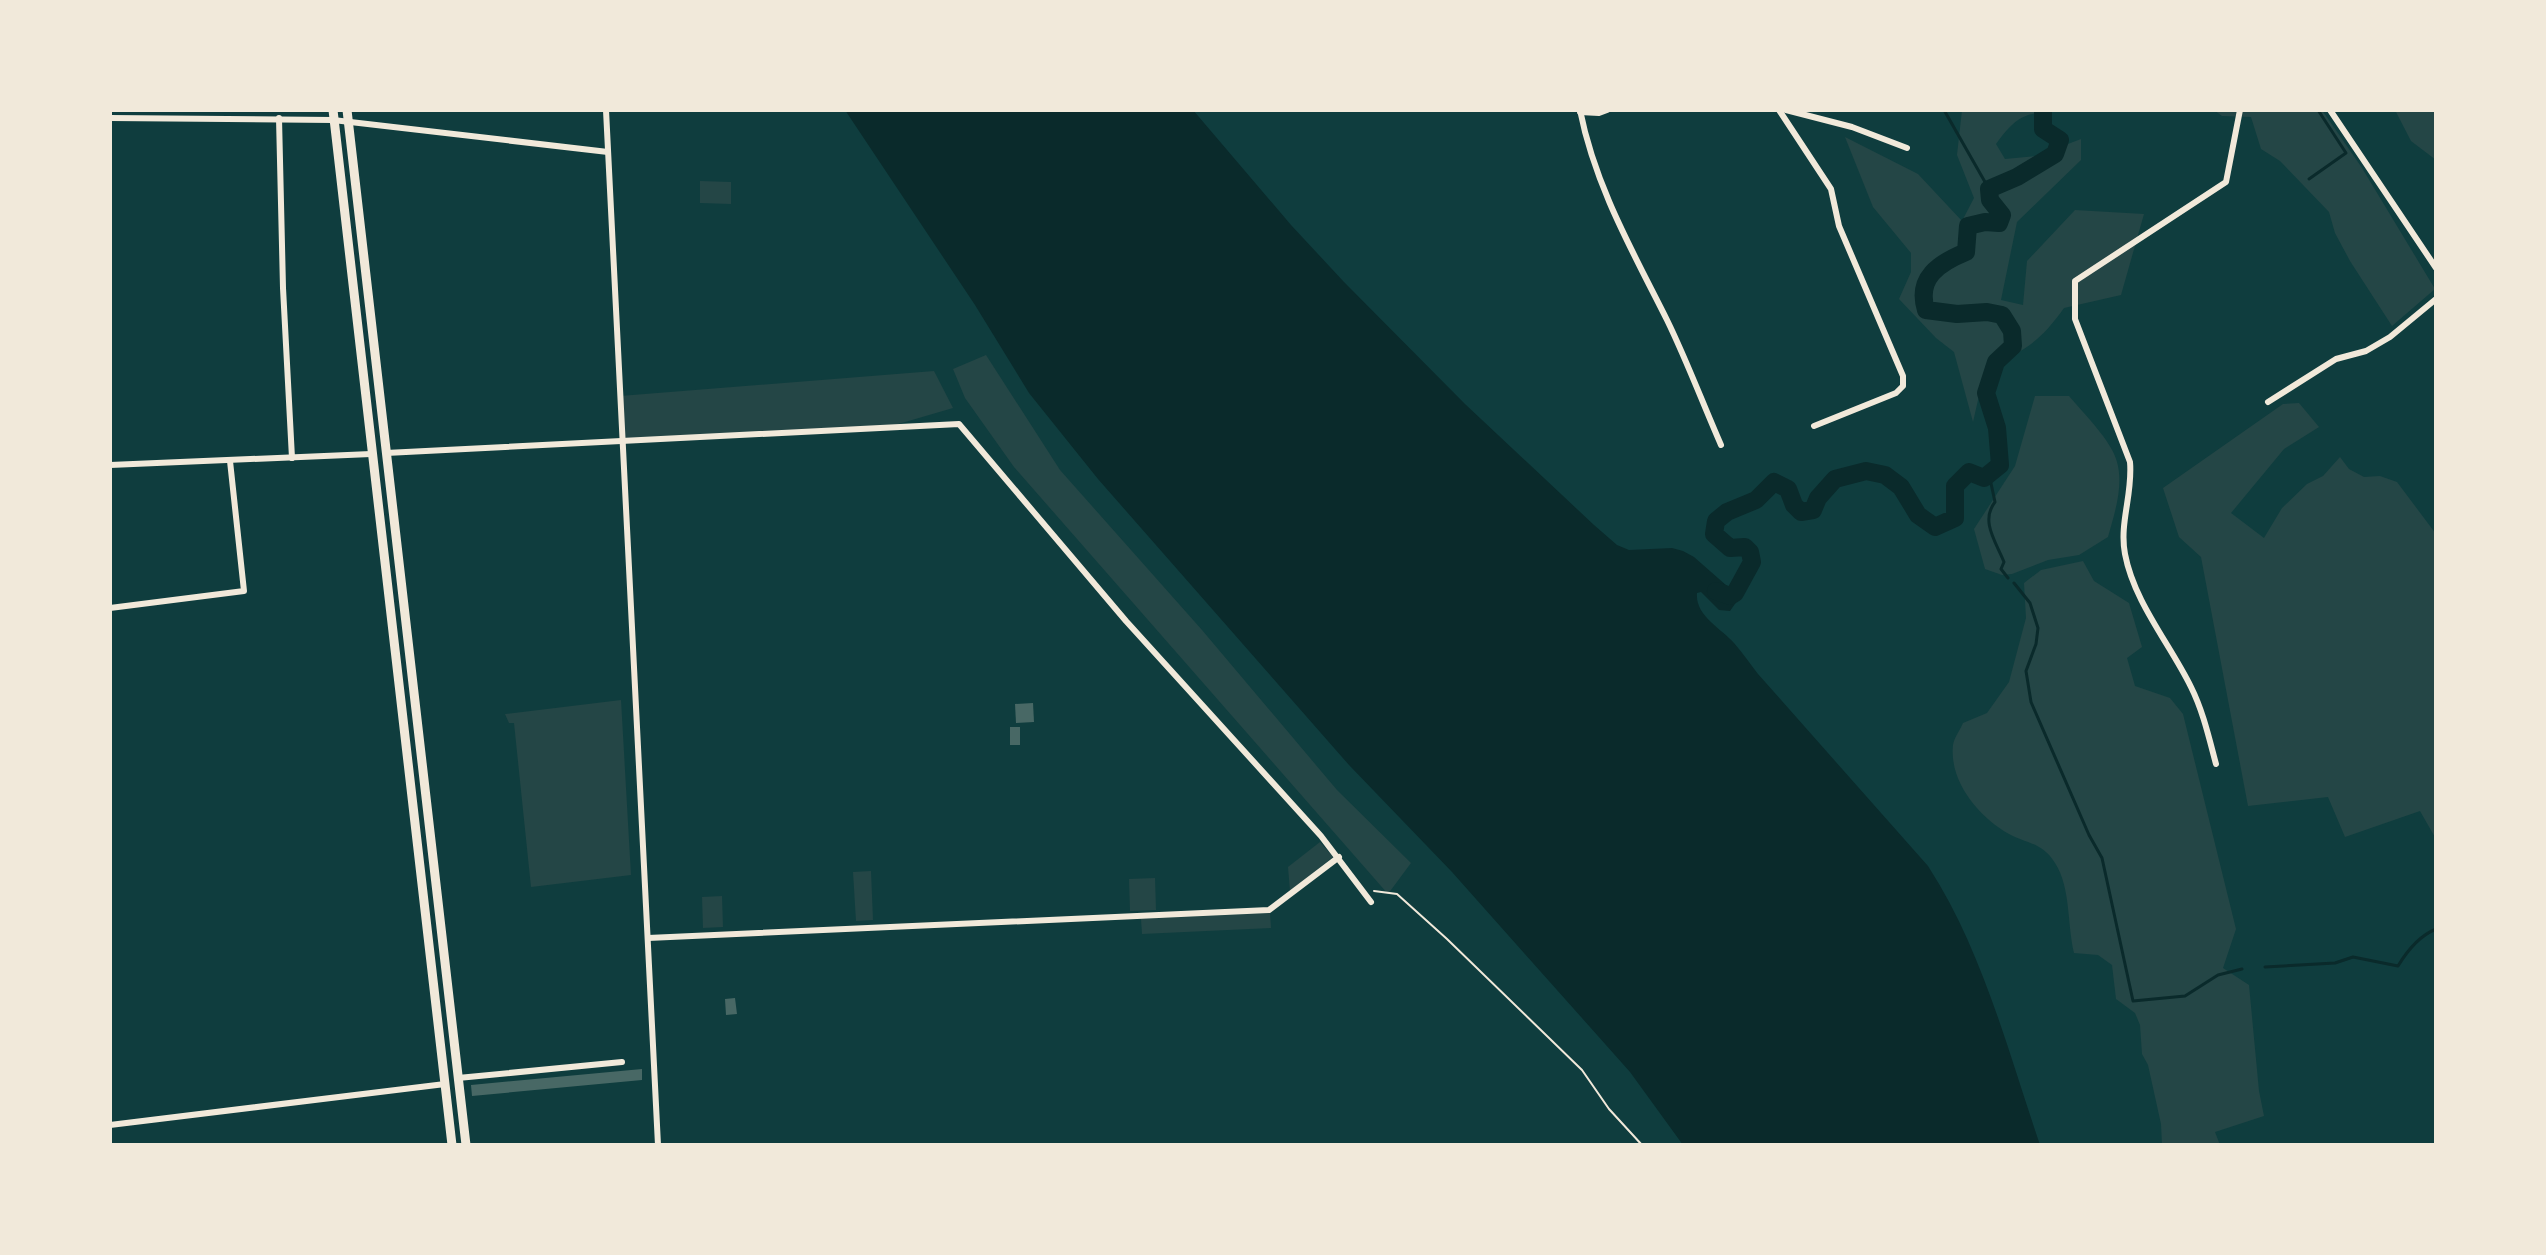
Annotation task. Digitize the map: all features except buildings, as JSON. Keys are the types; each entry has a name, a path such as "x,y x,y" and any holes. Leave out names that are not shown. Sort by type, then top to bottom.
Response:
{"main road":[{"path":"347,110 466,1145"},
{"path":"333,115 452,1145"},
{"path":"371,454 387,457"},
{"path":"445,1084 454,1085 460,1091"}],"street":[{"path":"606,110 658,1145"},
{"path":"1607,110 1599,113 1580,111 1582,130 1603,190 1631,253 1668,323 1721,445"},
{"path":"1779,110 1831,189 1839,226 1903,376 1903,386 1896,393 1814,426"},
{"path":"1786,110 1852,127 1907,148"},
{"path":"2216,764 2192,689 2148,611 2125,555 2123,529 2131,487 2130,462 2075,319 2075,281 2226,182 2240,110"},
{"path":"2330,110 2436,268"},
{"path":"110,118 333,115 348,121 608,152"},
{"path":"279,118 283,288 292,458"},
{"path":"2268,402 2336,359 2366,351 2390,337 2436,299"},
{"path":"387,457 622,441 959,424 1135,631 1339,857 1371,902"},
{"path":"110,465 371,454"},
{"path":"110,608 244,591 230,461"},
{"path":"648,938 1269,910 1339,857"},
{"path":"458,1078 622,1062"},
{"path":"110,1125 445,1084"}],"path":[{"path":"1362,889 1397,894 1447,939 1582,1070 1609,1109 1642,1145"}],"shaded area":[{"path":"845,110 1193,110 1344,282 1465,404 1594,525 1617,545 1629,550 1672,548 1683,551 1735,593 1737,601 1730,611 1719,610 1701,592 1697,593 1697,601 1704,615 1734,643 1928,866 1964,931 1979,966 2040,1145 1683,1145 1630,1072 1452,872 1349,765 1098,479 1029,393 975,305"},
{"path":"1962,110 2062,110 2031,114 2011,126 1996,144 2005,159 2036,156 2081,139 2081,160 2017,222 2001,300 2023,305 2027,261 2075,210 2144,214 2121,295 2064,308 2031,344 2011,356 1986,365 1973,422 1954,352 1936,338 1899,299 1911,272 1911,253 1873,207 1845,137 1918,174 1962,221 1974,198 1957,155"},
{"path":"2214,110 2322,110 2362,168 2435,289 2392,326 2350,261 2335,233 2329,212 2280,161 2261,149 2251,117 2222,116"},
{"path":"2395,110 2436,110 2436,160 2411,141"},
{"path":"700,181 731,182 731,204 700,203"},
{"path":"986,355 1060,470 1202,630 1337,790 1411,863 1388,894 1014,467 965,398 953,369"},
{"path":"934,371 953,408 888,427 622,441 620,396"},
{"path":"2035,396 2069,396 2096,428 2117,462 2117,500 2108,537 2079,555 2048,560 2002,575 1985,569 1974,529 2015,466"},
{"path":"2299,403 2319,427 2284,449 2231,513 2264,538 2282,508 2307,484 2323,476 2340,457 2349,469 2364,477 2380,476 2397,482 2436,534 2436,839 2420,811 2345,837 2328,797 2248,806 2201,557 2179,537 2163,488 2283,404"},
{"path":"2083,561 2094,581 2129,603 2142,647 2127,658 2135,686 2170,698 2183,714 2236,929 2223,968 2249,985 2264,1116 2215,1132 2220,1145 2162,1145 2161,1124 2148,1065 2142,1054 2140,1025 2135,1013 2116,999 2112,965 2098,955 2074,953 2064,884 2055,863 2039,847 2009,834 1987,818 1968,797 1956,772 1953,745 1963,723 1987,713 2009,682 2026,618 2024,583 2041,570"},
{"path":"621,700 631,875 531,887 514,723 509,723 505,714"},
{"path":"1320,842 1333,857 1290,891 1288,867"},
{"path":"871,871 873,920 856,921 853,872"},
{"path":"1155,878 1156,910 1130,911 1129,879"},
{"path":"722,896 723,927 703,928 702,897"},
{"path":"1270,913 1271,928 1142,934 1141,919"}],"waterway":[{"path":"1944,110 1989,189"},
{"path":"1716,591 1730,596 1735,593 1752,562 1750,552 1745,547 1730,548 1714,534 1716,521 1727,512 1756,500 1774,482 1788,489 1794,505 1801,512 1813,510 1818,498 1835,479 1866,471 1885,475 1901,487 1918,515 1935,527 1955,518 1955,486 1969,472 1984,478 2000,465 1997,428 1986,393 1996,362 2013,346 2012,331 2002,315 1926,310 1924,289 1932,273 1966,252 1968,226 1999,223 2002,215 1990,200 1989,189 2017,177 2055,154 2060,140 2043,129 2043,110"},
{"path":"2309,179 2346,153 2318,110"},
{"path":"1989,474 1995,502 1989,524 2004,562 2001,569 2008,578"},
{"path":"2014,583 2030,603 2038,628 2026,671 2031,702 2102,858 2133,1001 2185,996 2218,975 2242,969"},
{"path":"2265,967 2335,963 2353,957 2398,966 2414,944 2436,929"}]}
